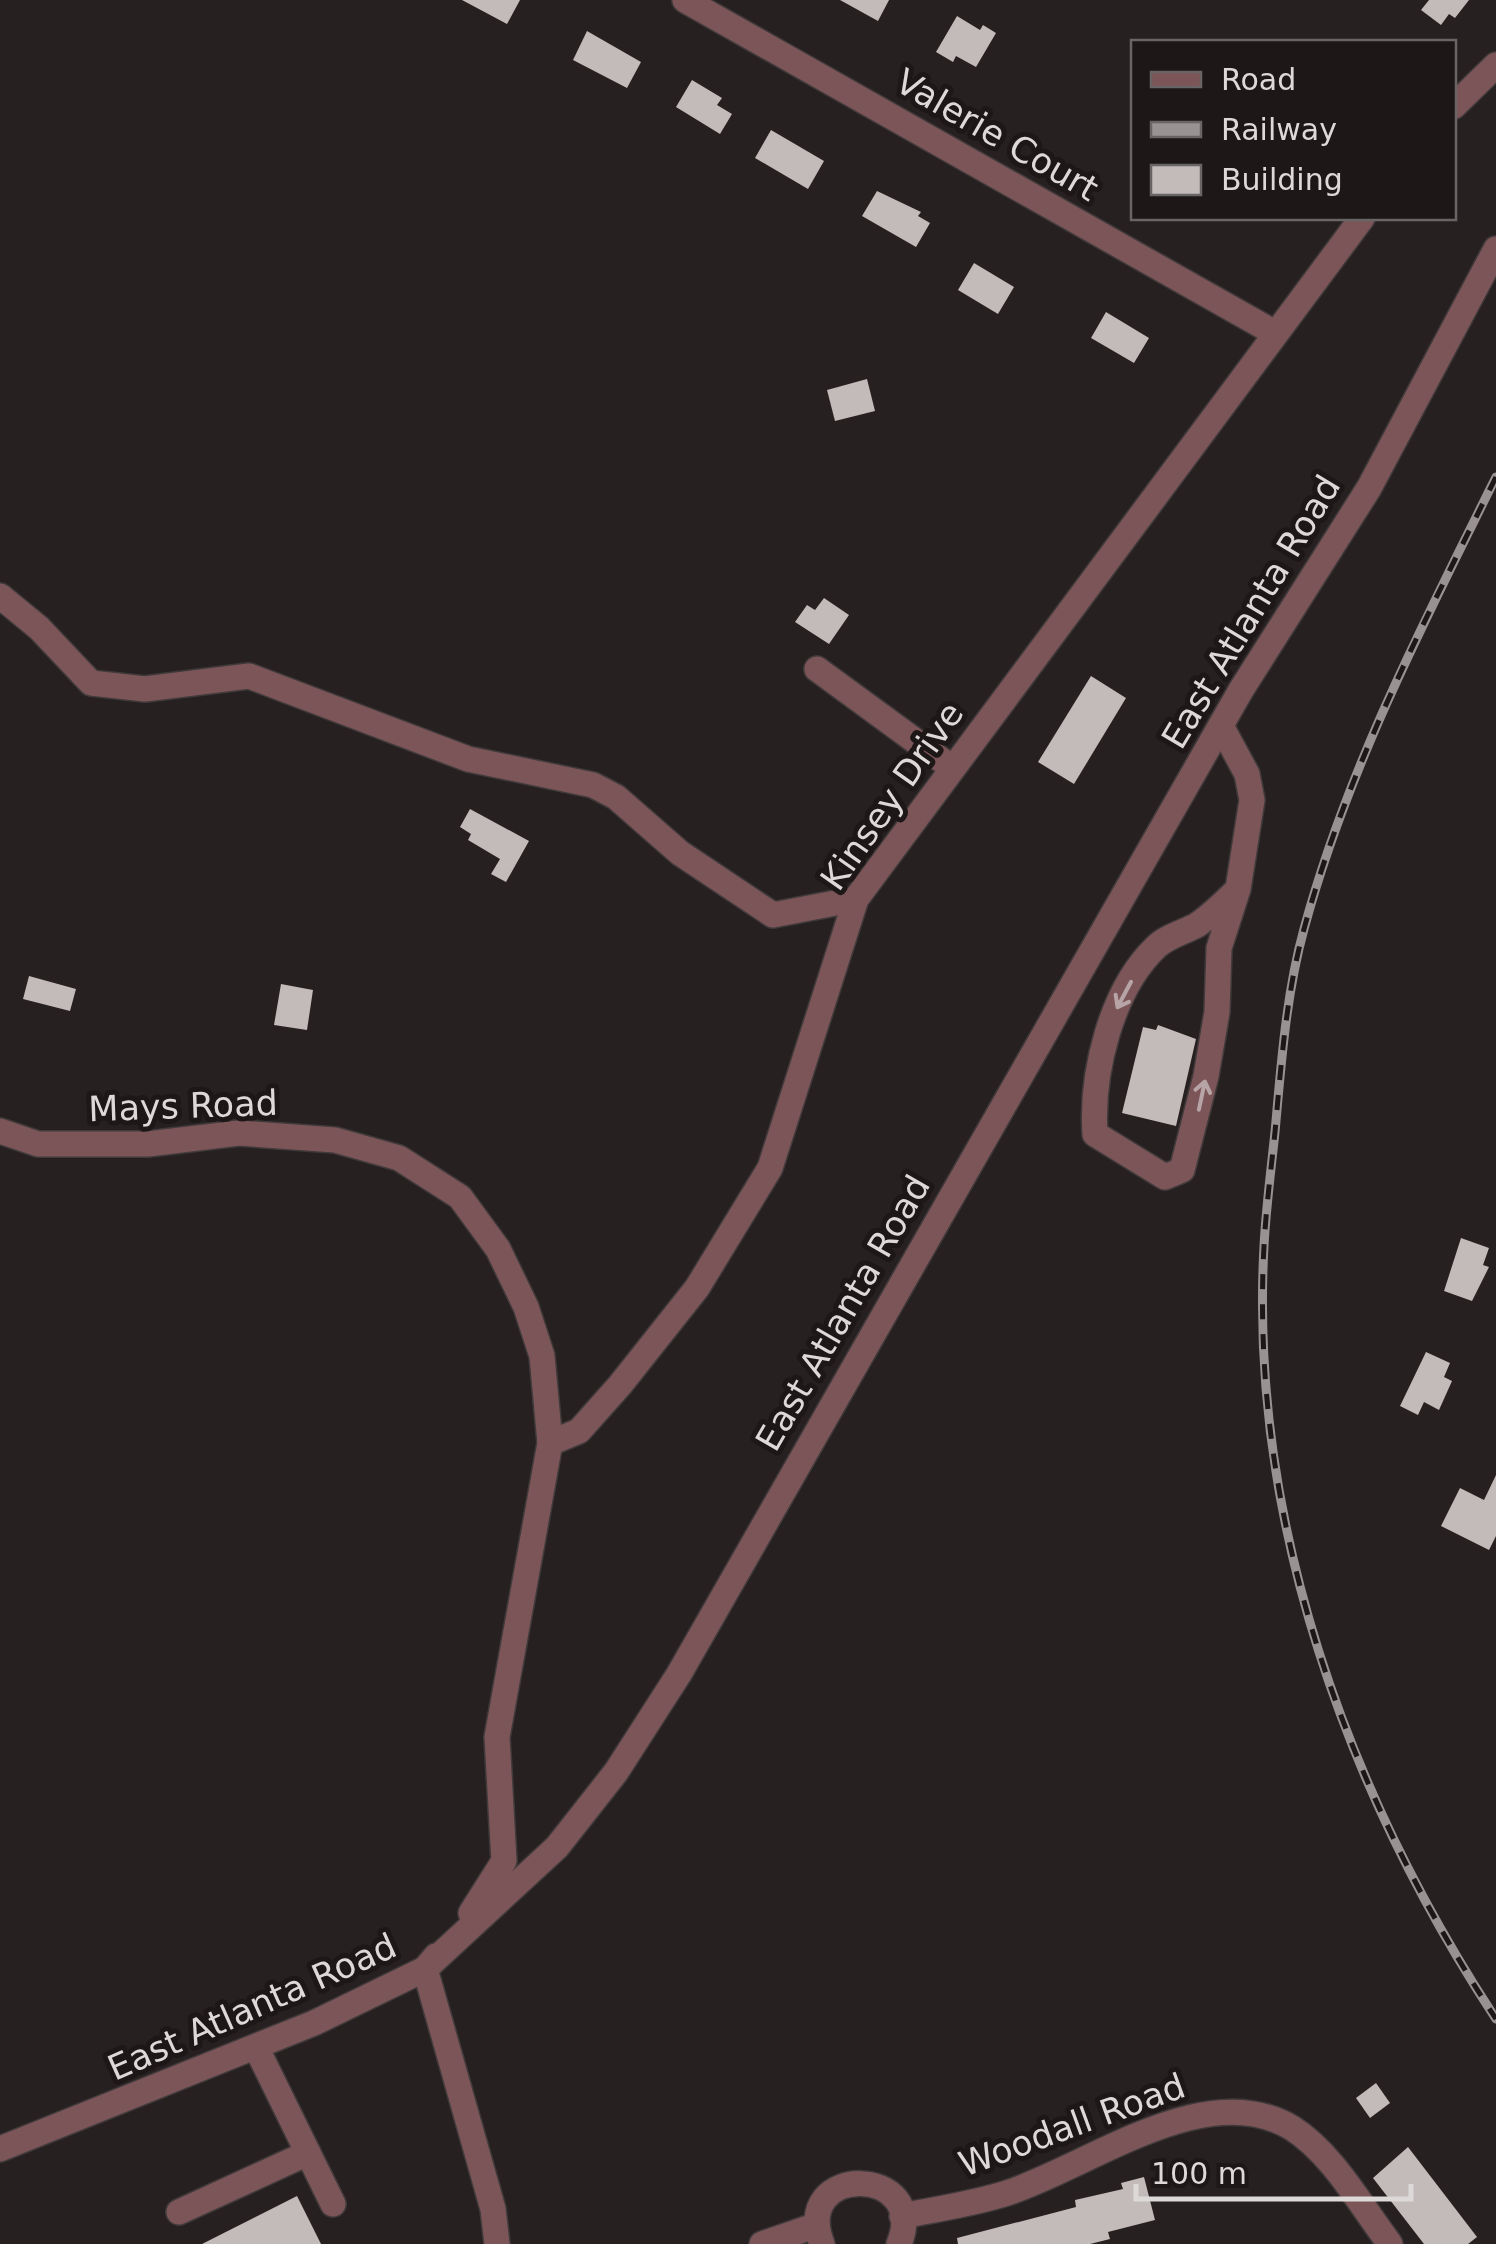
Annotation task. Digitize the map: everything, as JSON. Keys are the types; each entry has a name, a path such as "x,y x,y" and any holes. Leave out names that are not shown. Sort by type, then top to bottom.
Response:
{"street":[{"name":"Valerie Court","path":"686,0 1274,332"},
{"path":"1456,104 1496,65"},
{"name":"Kinsey Drive","path":"550,1443 578,1432 620,1385 697,1288 770,1168 856,899 1360,220"},
{"name":"East Atlanta Road","path":"0,2148 62,2127 256,2046 425,1969 557,1847 616,1772 658,1707 1221,726 1369,488 1496,249"},
{"path":"0,596 39,628 91,683 145,689 260,679 403,738 468,759 594,785 616,797 680,853 773,915 856,899"},
{"path":"817,669 951,767"},
{"path":"1221,726 1247,774 1252,800 1238,890 1218,948 1217,1012 1192,1142 1182,1170 1165,1178 1095,1134 1094,1116 1108,1036 1121,996 1157,946 1190,928 1238,890"},
{"path":"1190,928 1218,948"},
{"name":"Mays Road","path":"0,1131 38,1144 148,1144 258,1134 335,1140 398,1158 460,1197 498,1249 526,1307 542,1356 550,1443 497,1737 504,1860 478,1905 425,1969"},
{"path":"425,1969 494,2208 497,2244"},
{"path":"256,2046 333,2204"},
{"name":"Woodall Road","path":"902,2216 1004,2194 1187,2118 1232,2110 1278,2120 1304,2137 1390,2244"},
{"path":"178,2212 308,2153"},
{"path":"762,2244 819,2234 828,2196 856,2182 885,2190 902,2216 898,2244"}],"building":[{"path":"462,0 520,0 507,24"},
{"path":"840,0 889,0 878,21"},
{"path":"1429,0 1469,0 1455,18 1449,14 1441,25 1421,10"},
{"path":"957,16 980,30 983,25 996,33 976,67 956,56 953,62 936,52"},
{"path":"587,31 641,62 627,88 573,60"},
{"path":"692,80 722,98 717,105 732,114 720,134 676,107"},
{"path":"771,130 824,161 808,189 755,158"},
{"path":"877,191 921,212 918,216 930,223 916,247 862,216"},
{"path":"974,263 1014,287 998,314 958,290"},
{"path":"1106,312 1149,338 1134,363 1091,338"},
{"path":"867,379 875,411 835,421 827,390"},
{"path":"824,598 849,615 829,644 795,622 807,605 815,610"},
{"path":"1091,676 1126,698 1074,784 1038,762"},
{"path":"470,809 529,841 506,882 491,874 500,859 468,840 471,834 460,827"},
{"path":"29,976 76,989 70,1011 23,999"},
{"path":"281,984 313,990 307,1030 274,1025"},
{"path":"1158,1025 1196,1039 1176,1126 1122,1113 1143,1027 1156,1030"},
{"path":"1461,1238 1489,1248 1483,1265 1489,1267 1472,1301 1444,1291"},
{"path":"1426,1352 1450,1363 1444,1377 1452,1381 1439,1410 1424,1402 1418,1415 1400,1406"},
{"path":"1496,1475 1496,1536 1489,1550 1441,1526 1460,1488 1484,1500"},
{"path":"1376,2083 1390,2103 1370,2118 1356,2098"},
{"path":"1408,2147 1477,2237 1468,2244 1424,2244 1373,2178"},
{"path":"1144,2177 1155,2220 1108,2232 1110,2239 1090,2244 958,2244 957,2238 1076,2207 1075,2200 1123,2189 1121,2183"},
{"path":"297,2196 321,2244 202,2244"}],"railway":[{"path":"1496,477 1364,755 1304,929 1285,1030 1264,1246 1264,1349 1273,1451 1292,1552 1318,1650 1353,1747 1395,1841 1443,1932 1496,2019"}]}
